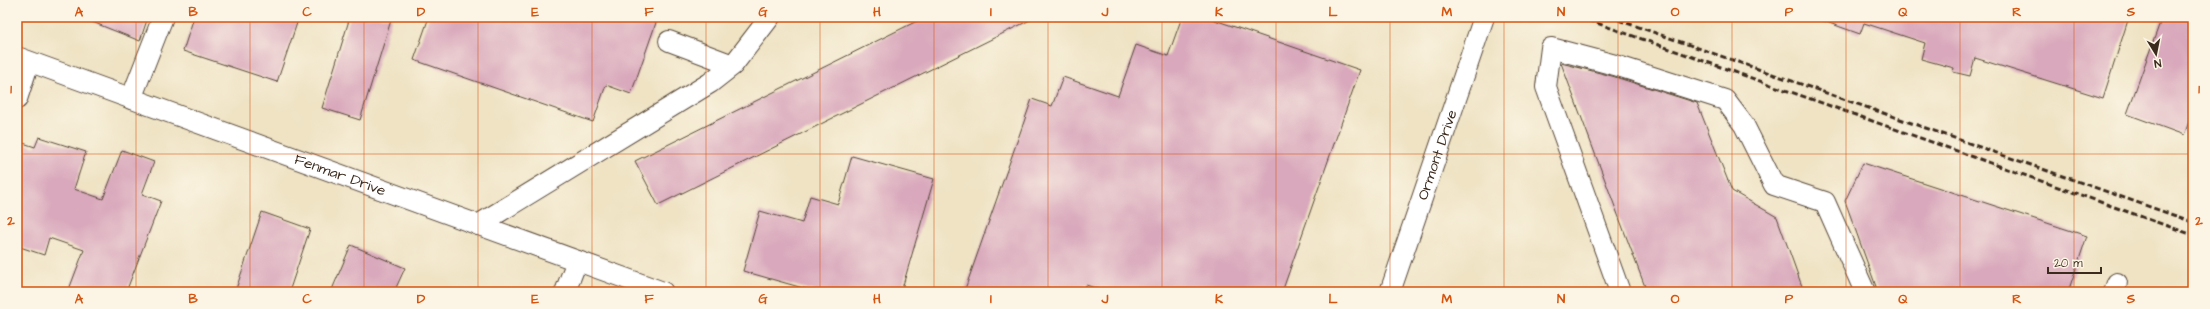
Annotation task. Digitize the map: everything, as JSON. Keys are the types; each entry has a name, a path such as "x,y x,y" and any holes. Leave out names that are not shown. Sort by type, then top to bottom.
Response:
{"street":[{"path":"131,99 163,17"},
{"path":"478,225 710,83 732,66 770,17"},
{"name":"Ormont Drive","path":"1390,292 1484,17"},
{"path":"669,41 732,66"},
{"path":"1620,292 1546,87 1552,48 1725,100 1744,125 1774,185 1825,202 1865,292"},
{"path":"17,99 23,60"},
{"name":"Fenmar Drive","path":"23,60 663,292"},
{"path":"565,292 577,261"}],"building":[{"path":"80,17 148,17 140,41"},
{"path":"194,17 299,17 277,82 183,51"},
{"path":"350,17 392,17 360,120 322,108"},
{"path":"429,17 658,17 631,94 606,85 593,122 414,60"},
{"path":"925,17 1036,17 658,205 635,161"},
{"path":"1182,17 1206,17 1360,70 1282,292 1107,292 1086,285 1083,292 964,292 1032,99 1052,106 1063,77 1118,96 1136,45 1168,56"},
{"path":"1818,17 2129,17 2103,98 1975,58 1970,76 1953,72 1954,68 1921,59 1925,43 1864,23 1860,34 1818,19"},
{"path":"2162,17 2193,17 2193,111 2184,135 2127,114"},
{"path":"1561,63 1612,76 1697,103 1732,191 1777,217 1804,292 1647,292"},
{"path":"39,137 86,152 74,189 103,199 122,150 154,162 142,194 161,201 126,292 68,292 84,250 49,238 44,255 17,246 17,141 35,147"},
{"path":"852,156 934,179 901,292 817,292 743,271 760,211 802,223 810,196 838,204"},
{"path":"1863,163 2087,236 2068,292 1878,292 1845,201"},
{"path":"262,212 310,229 289,292 235,292"},
{"path":"351,245 405,268 394,292 331,292"}],"railway":[{"path":"1580,17 2193,235"},
{"path":"1610,17 2193,222"}]}
